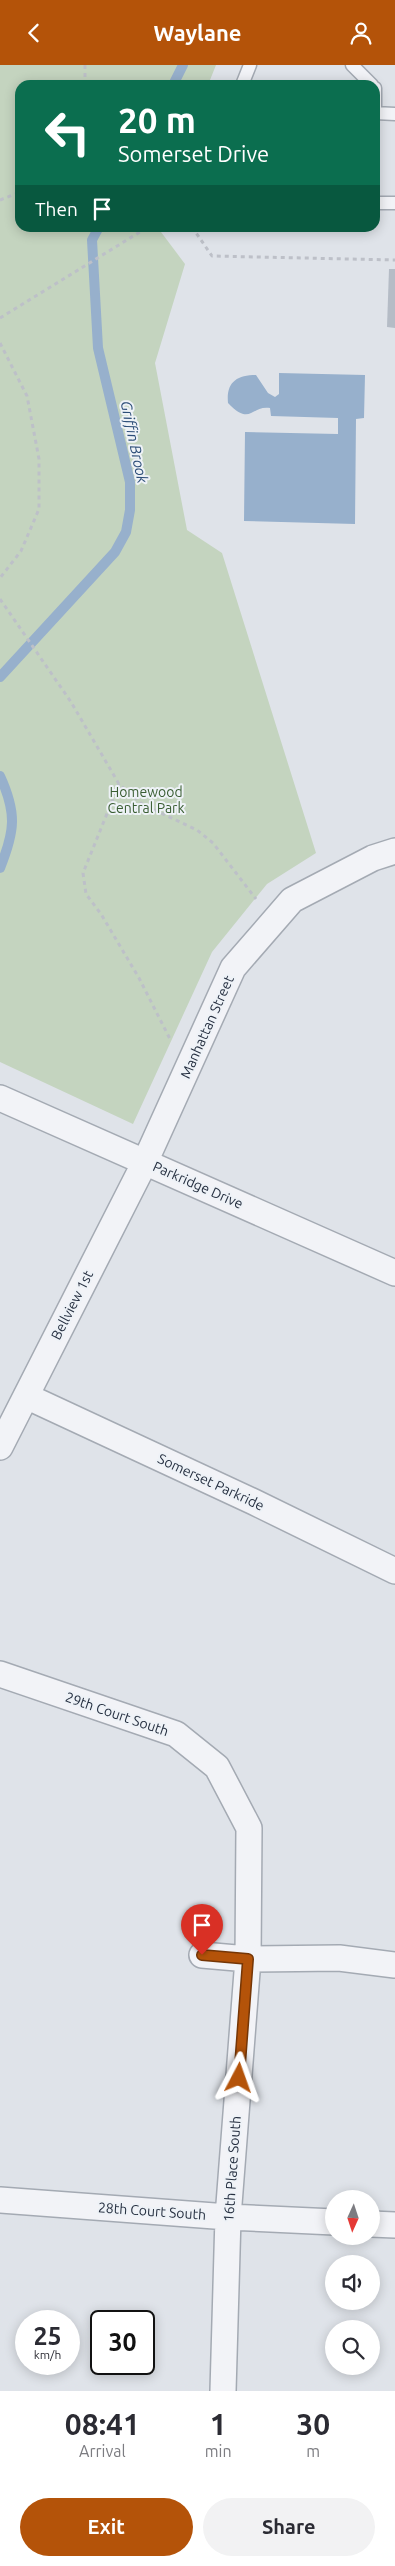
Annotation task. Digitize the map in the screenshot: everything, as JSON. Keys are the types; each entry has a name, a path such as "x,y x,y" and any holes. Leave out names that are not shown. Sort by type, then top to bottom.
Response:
{"street":[{"name":"Manhattan Street","path":"145,1162 233,968 292,901 373,858 395,851"},
{"name":"Parkridge Drive","path":"0,1098 395,1273"},
{"name":"Bellview 1st","path":"0,1447 145,1162"},
{"name":"Somerset Parkride","path":"26,1396 254,1502 395,1571"},
{"name":"29th Court South","path":"0,1674 176,1734 217,1767 248,1828"},
{"name":"16th Place South","path":"223,2391 228,2217 248,1959 248,1828"},
{"path":"202,1955 248,1959 339,1957 395,1965"},
{"name":"28th Court South","path":"0,2200 228,2217 325,2222"},
{"path":"380,2224 395,2225"}],"lane":[{"path":"244,80 250,65"},
{"path":"352,65 367,80"},
{"path":"380,113 395,114"},
{"path":"380,203 395,203"}],"path":[{"path":"85,65 85,80"},
{"path":"0,200 15,194"},
{"path":"0,318 140,232"},
{"path":"195,232 212,256 395,260"},
{"path":"0,343 27,396 39,459 39,509 21,551 0,578"},
{"path":"0,599 70,702 119,785 142,804 197,830 213,843 257,901 275,920"},
{"path":"119,785 84,873 86,894 101,914 139,978 168,1038 195,1052"}],"green space":[{"name":"Homewood Central Park","path":"0,65 216,65 210,80 15,80 15,232 161,232 185,264 155,363 187,530 222,553 316,853 267,884 212,952 133,1124 0,1062"}],"water":[{"path":"279,373 365,375 364,418 356,419 355,524 244,521 245,432 338,434 338,418 271,416 270,408 259,409 246,414 236,410 228,403 229,390 234,381 249,375 256,375 268,393 275,397 279,394"}],"building":[{"path":"389,269 395,269 395,328 387,327"}],"waterway":[{"name":"Griffin Brook","path":"176,80 183,65"},
{"name":"Griffin Brook","path":"0,677 115,552 126,532 130,510 130,482 98,348 92,240 96,232"},
{"name":"Griffin Brook","path":"0,776 9,801 12,822 9,843 0,868"}],"route":[{"path":"202,1955 248,1959 239,2078"}]}
